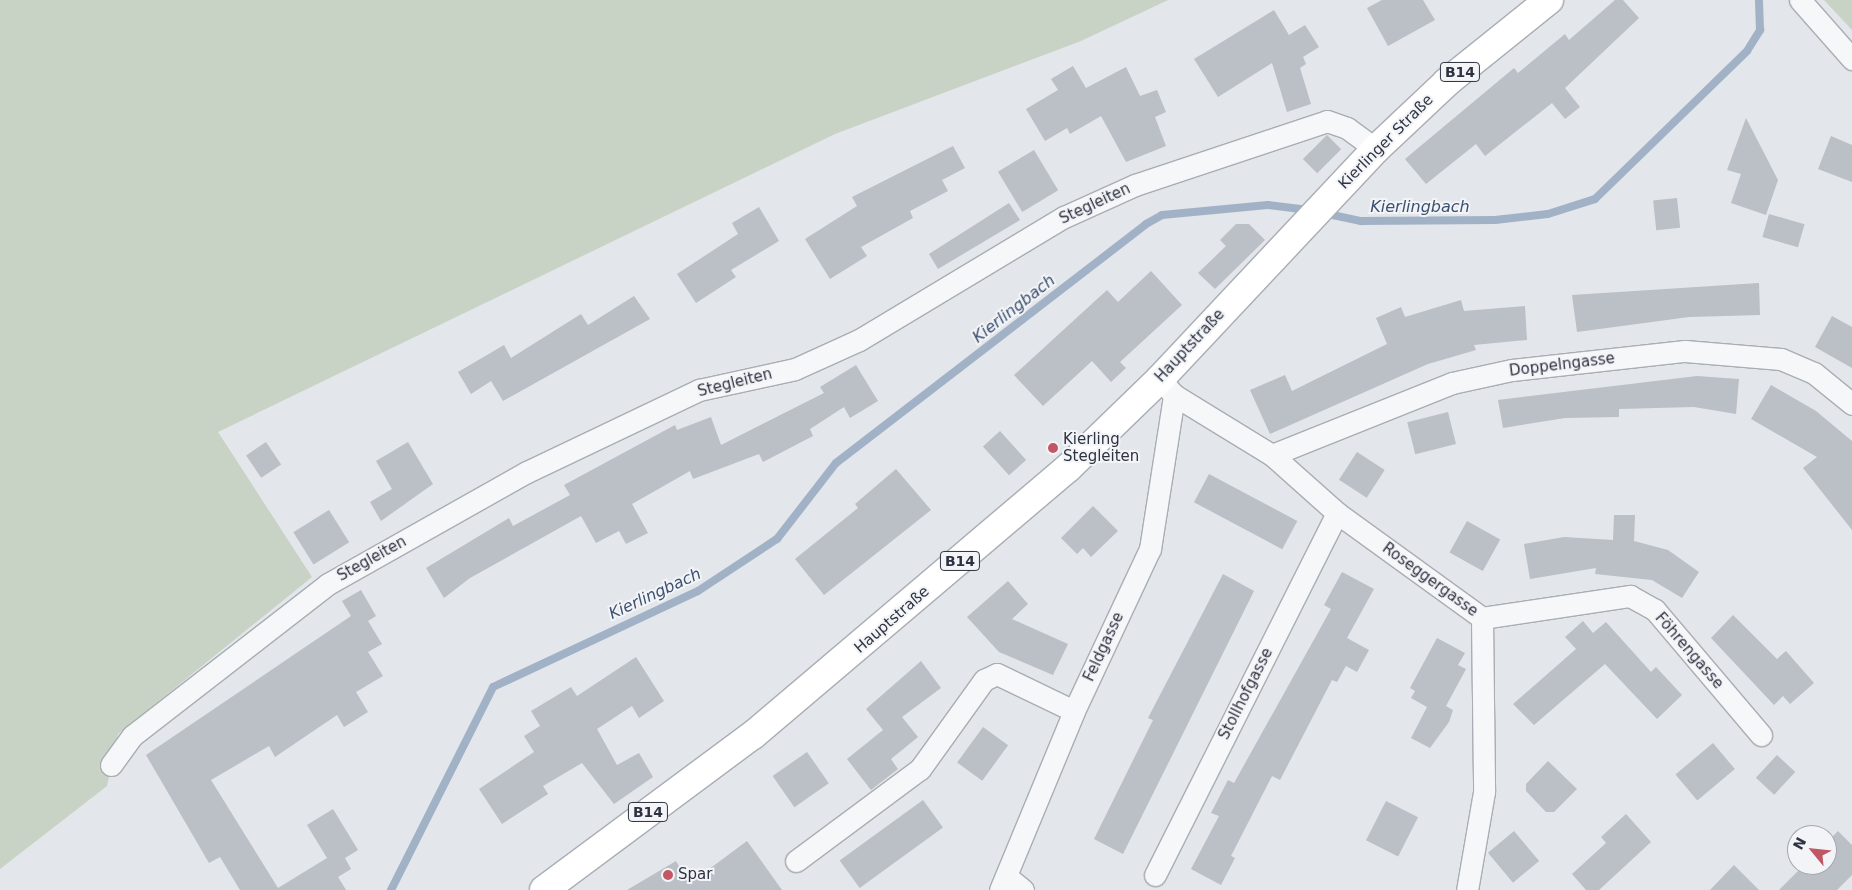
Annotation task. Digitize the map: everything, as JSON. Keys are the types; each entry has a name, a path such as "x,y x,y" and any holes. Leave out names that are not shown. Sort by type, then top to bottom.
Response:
{"main road":[{"name":"Kierlinger Straße","path":"1297,232 1376,149 1448,82 1549,0"},
{"name":"Hauptstraße","path":"544,890 753,734 862,646 1068,468 1167,387 1297,232"}],"street":[{"path":"1800,0 1852,59"},
{"name":"Stegleiten","path":"111,765 132,736 328,584 527,472 699,390 795,369 859,340 1064,217 1135,185 1326,121 1347,128 1376,149"},
{"name":"Doppelngasse","path":"1272,455 1452,383 1520,369 1685,351 1780,359 1814,373 1852,404"},
{"name":"Roseggergasse","path":"1167,387 1272,455 1337,513 1482,618 1484,792 1467,890"},
{"name":"Feldgasse","path":"1003,883 1074,711 1150,549 1167,387"},
{"name":"Stollhofgasse","path":"1155,875 1337,513"},
{"name":"Föhrengasse","path":"1482,618 1630,596 1655,610 1761,735"},
{"path":"796,861 920,769 984,680 996,674 1074,711"},
{"path":"1003,883 1023,890"}],"green space":[{"path":"0,0 1168,0 1081,41 835,134 218,432 312,577 118,734 107,786 0,869"},
{"path":"1824,0 1852,0 1852,30"}],"building":[{"path":"1382,0 1423,0 1435,20 1388,46 1367,8"},
{"path":"1615,0 1623,0 1639,18 1565,88 1580,107 1565,119 1552,103 1485,156 1476,144 1426,184 1405,159 1514,68 1518,73 1565,34 1569,40"},
{"path":"1274,10 1289,35 1305,25 1319,47 1303,57 1306,64 1300,68 1311,104 1287,112 1272,63 1218,97 1194,59"},
{"path":"1073,66 1086,88 1126,67 1140,96 1157,90 1166,112 1155,117 1166,146 1126,162 1101,116 1070,134 1067,128 1045,141 1026,109 1058,90 1051,79"},
{"path":"1746,118 1778,180 1766,215 1731,203 1741,174 1727,170"},
{"path":"1327,135 1341,149 1317,173 1303,159"},
{"path":"1831,136 1852,145 1852,182 1818,169"},
{"path":"953,146 965,168 942,180 948,191 910,211 913,218 861,247 867,256 830,279 805,239 857,206 852,197"},
{"path":"1034,150 1058,190 1022,212 998,172"},
{"path":"1677,198 1680,228 1656,230 1653,201"},
{"path":"1009,203 1020,220 938,269 929,254"},
{"path":"759,207 779,241 731,270 736,277 696,303 677,274 738,234 732,223"},
{"path":"1769,214 1805,224 1798,247 1762,237"},
{"path":"1236,224 1249,224 1265,240 1215,289 1198,273 1226,246 1220,240"},
{"path":"1151,271 1182,305 1120,362 1126,368 1111,382 1092,361 1043,406 1014,375 1107,290 1118,302"},
{"path":"1759,283 1760,315 1689,317 1577,332 1572,295"},
{"path":"634,296 650,319 503,401 491,381 471,394 458,372 504,345 511,358 581,314 588,325"},
{"path":"1461,300 1464,311 1525,306 1527,340 1474,345 1476,350 1428,364 1270,434 1250,390 1285,375 1292,391 1387,344 1376,318 1401,307 1405,317"},
{"path":"1832,316 1852,327 1852,368 1815,347"},
{"path":"856,365 878,401 850,418 844,407 810,429 813,436 763,462 759,454 693,479 690,471 632,504 648,533 626,544 619,531 596,543 581,516 470,578 444,598 426,568 509,518 513,526 570,495 564,485 675,425 677,430 711,417 721,445 824,393 820,387"},
{"path":"1697,376 1739,379 1736,414 1694,407 1619,409 1619,417 1565,418 1503,428 1498,400"},
{"path":"1771,385 1816,411 1852,441 1852,530 1803,468 1817,457 1751,419"},
{"path":"1448,412 1456,444 1415,454 1407,422"},
{"path":"1000,431 1026,460 1009,475 983,446"},
{"path":"266,442 281,464 261,478 246,455"},
{"path":"408,442 433,484 381,521 370,502 392,489 376,461"},
{"path":"1357,452 1385,470 1367,498 1339,480"},
{"path":"896,469 931,510 824,595 795,559 858,508 855,504"},
{"path":"1209,474 1297,521 1282,549 1194,502"},
{"path":"1093,506 1118,531 1091,557 1083,548 1077,554 1061,538"},
{"path":"329,510 349,542 314,564 293,532"},
{"path":"1614,515 1635,515 1634,541 1668,550 1699,572 1682,598 1652,580 1595,574 1596,568 1530,579 1524,544 1564,537 1613,540"},
{"path":"1467,521 1500,539 1483,571 1450,552"},
{"path":"1342,572 1374,589 1347,638 1369,650 1357,672 1346,666 1337,682 1332,680 1280,780 1272,776 1231,856 1235,858 1221,885 1191,869 1219,816 1211,813 1228,780 1234,783 1331,609 1324,605"},
{"path":"1223,574 1254,591 1123,854 1094,839 1153,720 1148,718"},
{"path":"1008,581 1028,604 1012,619 1068,644 1053,675 999,652 967,617"},
{"path":"361,590 376,616 368,621 382,644 368,652 383,676 356,692 368,712 344,727 337,715 275,757 269,746 211,780 278,888 327,858 307,825 333,809 358,850 345,858 351,869 338,877 346,890 240,890 220,857 209,863 146,755 351,616 342,601"},
{"path":"1733,615 1777,659 1786,651 1814,683 1790,704 1783,696 1774,705 1711,638"},
{"path":"1583,621 1593,633 1606,622 1651,672 1656,667 1682,695 1657,719 1605,664 1534,725 1513,704 1576,649 1565,637"},
{"path":"1437,638 1465,653 1458,665 1466,669 1446,706 1453,710 1449,722 1430,748 1411,738 1427,707 1411,698 1415,691 1410,688"},
{"path":"636,657 664,701 639,718 632,706 597,729 617,765 639,753 653,777 614,804 582,763 543,786 548,794 502,824 479,789 534,752 524,736 540,726 531,711 571,687 577,696"},
{"path":"921,661 941,688 902,717 918,737 891,759 898,769 871,790 847,759 883,730 866,709"},
{"path":"983,727 1008,745 982,781 957,763"},
{"path":"1713,743 1735,769 1697,801 1675,774"},
{"path":"807,752 829,783 794,807 773,776"},
{"path":"1777,755 1795,772 1774,795 1756,778"},
{"path":"1548,761 1577,789 1554,812 1546,812 1526,791 1526,784"},
{"path":"923,800 943,828 860,888 840,861"},
{"path":"1386,801 1418,817 1398,857 1366,840"},
{"path":"1626,814 1651,842 1599,890 1586,890 1572,874 1606,843 1601,837"},
{"path":"1514,831 1539,861 1513,883 1488,853"},
{"path":"1837,832 1852,845 1852,875 1837,890 1779,890 1794,875 1837,875"},
{"path":"747,841 782,890 627,890 676,861 689,884"},
{"path":"1734,865 1759,890 1710,890"}],"waterway":[{"name":"Kierlingbach","path":"1323,213 1361,221 1495,220 1548,214 1595,199 1747,51 1760,30 1759,0"},
{"name":"Kierlingbach","path":"391,890 493,687 698,591 777,539 836,463 1146,224 1162,215 1268,205 1309,210"}],"place":[{"name":"Kierling Stegleiten","path":"1053,448"},
{"name":"Spar","path":"668,875"}]}
